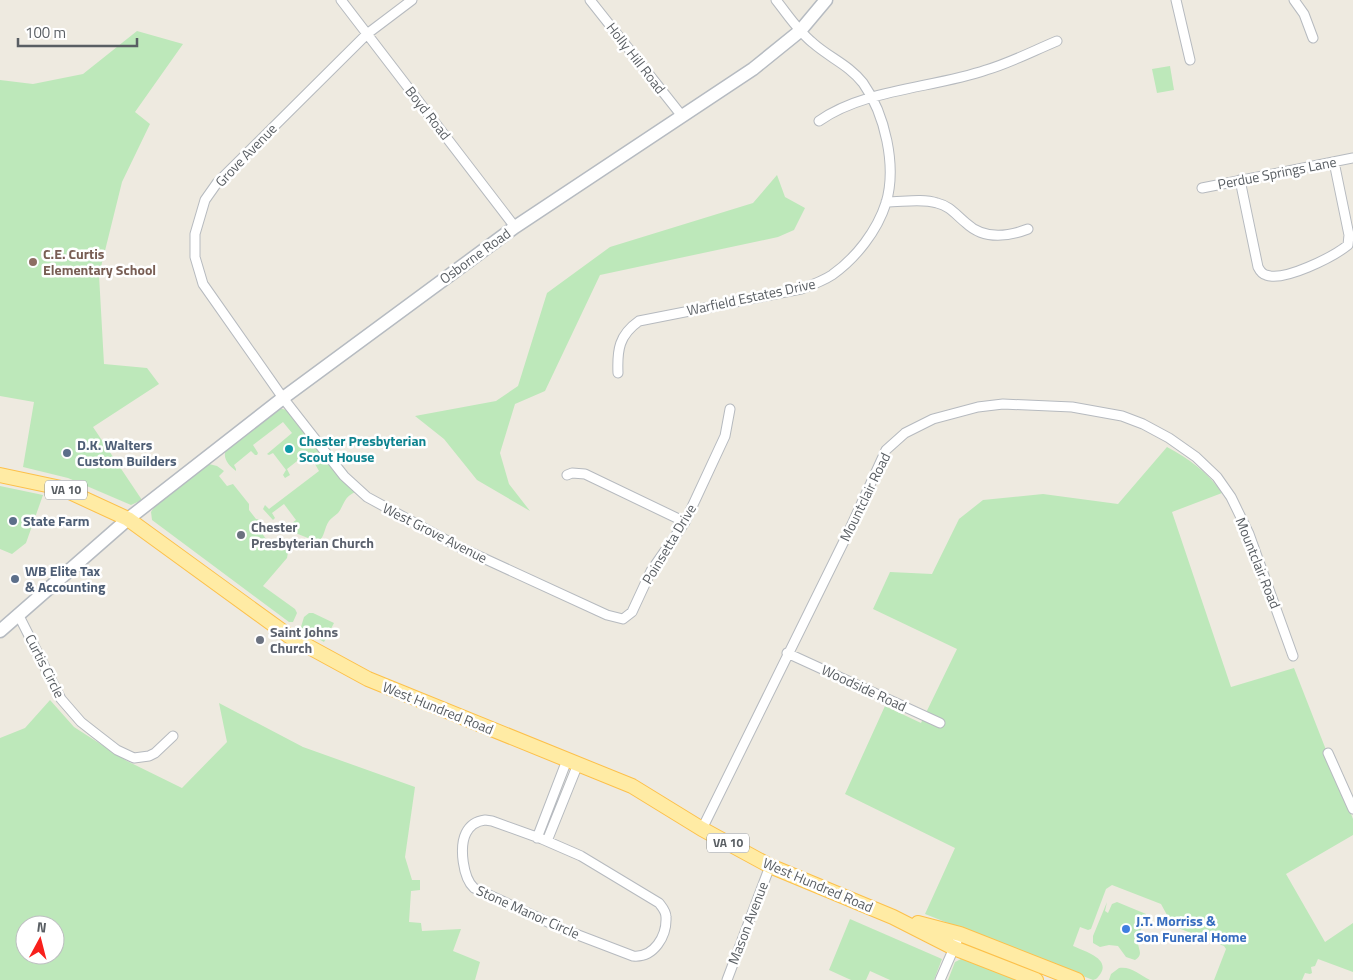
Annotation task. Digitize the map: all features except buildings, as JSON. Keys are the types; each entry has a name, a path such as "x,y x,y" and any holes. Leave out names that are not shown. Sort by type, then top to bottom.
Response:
{"main road":[{"name":"West Hundred Road","path":"0,475 62,488 128,519 289,636 368,679 632,786 702,829 770,866 893,917 954,948 1036,980"},
{"name":"West Hundred Road","path":"893,917 960,934 1077,980"}],"street":[{"name":"Boyd Road","path":"341,0 515,227"},
{"name":"Grove Avenue","path":"283,398 203,284 195,257 195,234 205,200 218,183 367,34 412,0"},
{"name":"Holly Hill Road","path":"590,0 682,116"},
{"name":"Warfield Estates Drive","path":"618,373 618,348 625,334 640,321 647,318 801,289 821,282 838,270 861,248 872,233 886,202 890,161 886,139 872,98 862,82 846,66 814,44 800,31 776,0"},
{"name":"Osborne Road","path":"0,631 128,519 283,398 515,227 753,69 800,31 826,0"},
{"path":"1176,0 1190,60"},
{"path":"1294,0 1304,14 1313,38"},
{"path":"819,121 842,107 986,70 1057,41"},
{"name":"Perdue Springs Lane","path":"1202,188 1353,158"},
{"path":"1240,180 1258,267 1261,272 1271,277 1306,269 1344,249 1351,242 1334,162"},
{"path":"886,202 928,201 938,203 953,211 974,230 990,235 1014,234 1028,229"},
{"name":"West Grove Avenue","path":"283,398 344,476 367,497 457,546 607,615 623,619"},
{"name":"Mountclair Road","path":"702,829 848,533 886,450 905,433 933,419 978,407 1003,404 1072,407 1122,416 1143,424 1169,438 1196,457 1217,477 1231,497 1249,534 1294,656"},
{"name":"Poinsetta Drive","path":"623,619 632,612 651,572 685,522 725,436 730,409"},
{"path":"567,475 572,473 585,474 685,522"},
{"name":"Curtis Circle","path":"18,614 61,699 81,722 94,733 118,750 134,758 142,758 155,753 173,736"},
{"name":"Woodside Road","path":"787,654 940,723"},
{"path":"1328,753 1353,809"},
{"path":"537,838 573,762"},
{"path":"547,841 573,762"},
{"name":"Stone Manor Circle","path":"482,820 492,821 537,838 581,856 659,903 666,917 661,938 655,948 645,955 633,956 556,926 485,895 469,884 464,868 464,839 467,830 476,822 482,820"},
{"name":"Mason Avenue","path":"727,980 740,941 770,866"},
{"path":"940,980 960,934"}],"green space":[{"path":"137,31 183,44 135,112 150,124 122,182 99,275 104,364 147,368 159,384 93,427 142,500 131,505 68,478 23,467 34,402 0,396 0,80 33,84 83,74"},
{"path":"1170,66 1174,90 1157,93 1152,69"},
{"path":"777,175 785,197 805,208 794,230 778,237 600,275 545,391 515,404 500,453 509,484 530,511 477,480 444,439 415,416 496,401 518,386 547,293 610,247 753,203"},
{"path":"278,408 287,410 355,492 348,497 338,513 329,521 322,538 318,542 288,528 281,532 277,527 278,525 284,529 296,520 284,504 272,513 275,518 273,520 263,509 265,505 269,509 319,471 306,454 287,469 290,475 285,478 283,475 286,470 273,453 267,454 292,433 283,422 253,445 258,453 257,455 251,451 234,465 236,471 229,464 225,456 226,450"},
{"path":"1167,447 1198,467 1217,485 1222,493 1172,512 1231,687 1294,668 1353,819 1353,835 1286,874 1325,942 1353,923 1353,972 1318,959 1315,966 1311,967 1312,973 1305,973 1302,980 1214,980 1226,949 1224,946 1173,926 1161,904 1112,885 1106,889 1091,929 1088,930 1080,927 1073,946 1091,954 1101,962 1103,967 1101,972 1093,980 925,914 955,848 845,794 885,706 921,723 957,649 873,609 890,572 932,574 959,519 983,500 1043,494 1118,504"},
{"path":"209,464 217,466 224,471 219,476 227,486 233,484 249,504 249,510 256,519 261,520 261,523 257,526 268,542 277,541 288,552 287,558 263,586 295,609 297,613 293,622 289,622 152,520 151,512 155,506"},
{"path":"0,486 43,495 26,543 12,554 0,549"},
{"path":"309,613 334,623 324,642 301,627 304,617"},
{"path":"50,700 74,727 127,761 182,788 227,742 219,703 303,747 415,787 405,857 412,880 420,880 420,890 411,891 409,922 421,923 422,931 461,929 453,951 480,962 475,980 0,980 0,738 25,728"},
{"name":"J.T. Morriss & Son Funeral Home","path":"1107,902 1105,911 1108,913 1112,904 1117,902 1146,914 1138,938 1140,954 1135,960 1126,957 1118,946 1100,947 1093,943 1093,936"},
{"path":"850,919 942,959 934,980 890,980 870,971 866,980 851,980 829,970"},
{"path":"965,957 1025,980 948,980 955,962"},
{"path":"1119,968 1131,970 1150,980 1109,980 1111,974"}],"place":[{"name":"C.E. Curtis Elementary School","path":"33,262"},
{"name":"Chester Presbyterian Scout House","path":"289,449"},
{"name":"D.K. Walters Custom Builders","path":"67,453"},
{"name":"State Farm","path":"13,521"},
{"name":"Chester Presbyterian Church","path":"241,535"},
{"name":"WB Elite Tax & Accounting","path":"15,579"},
{"name":"Saint Johns Church","path":"260,640"},
{"name":"J.T. Morriss & Son Funeral Home","path":"1126,929"}]}
